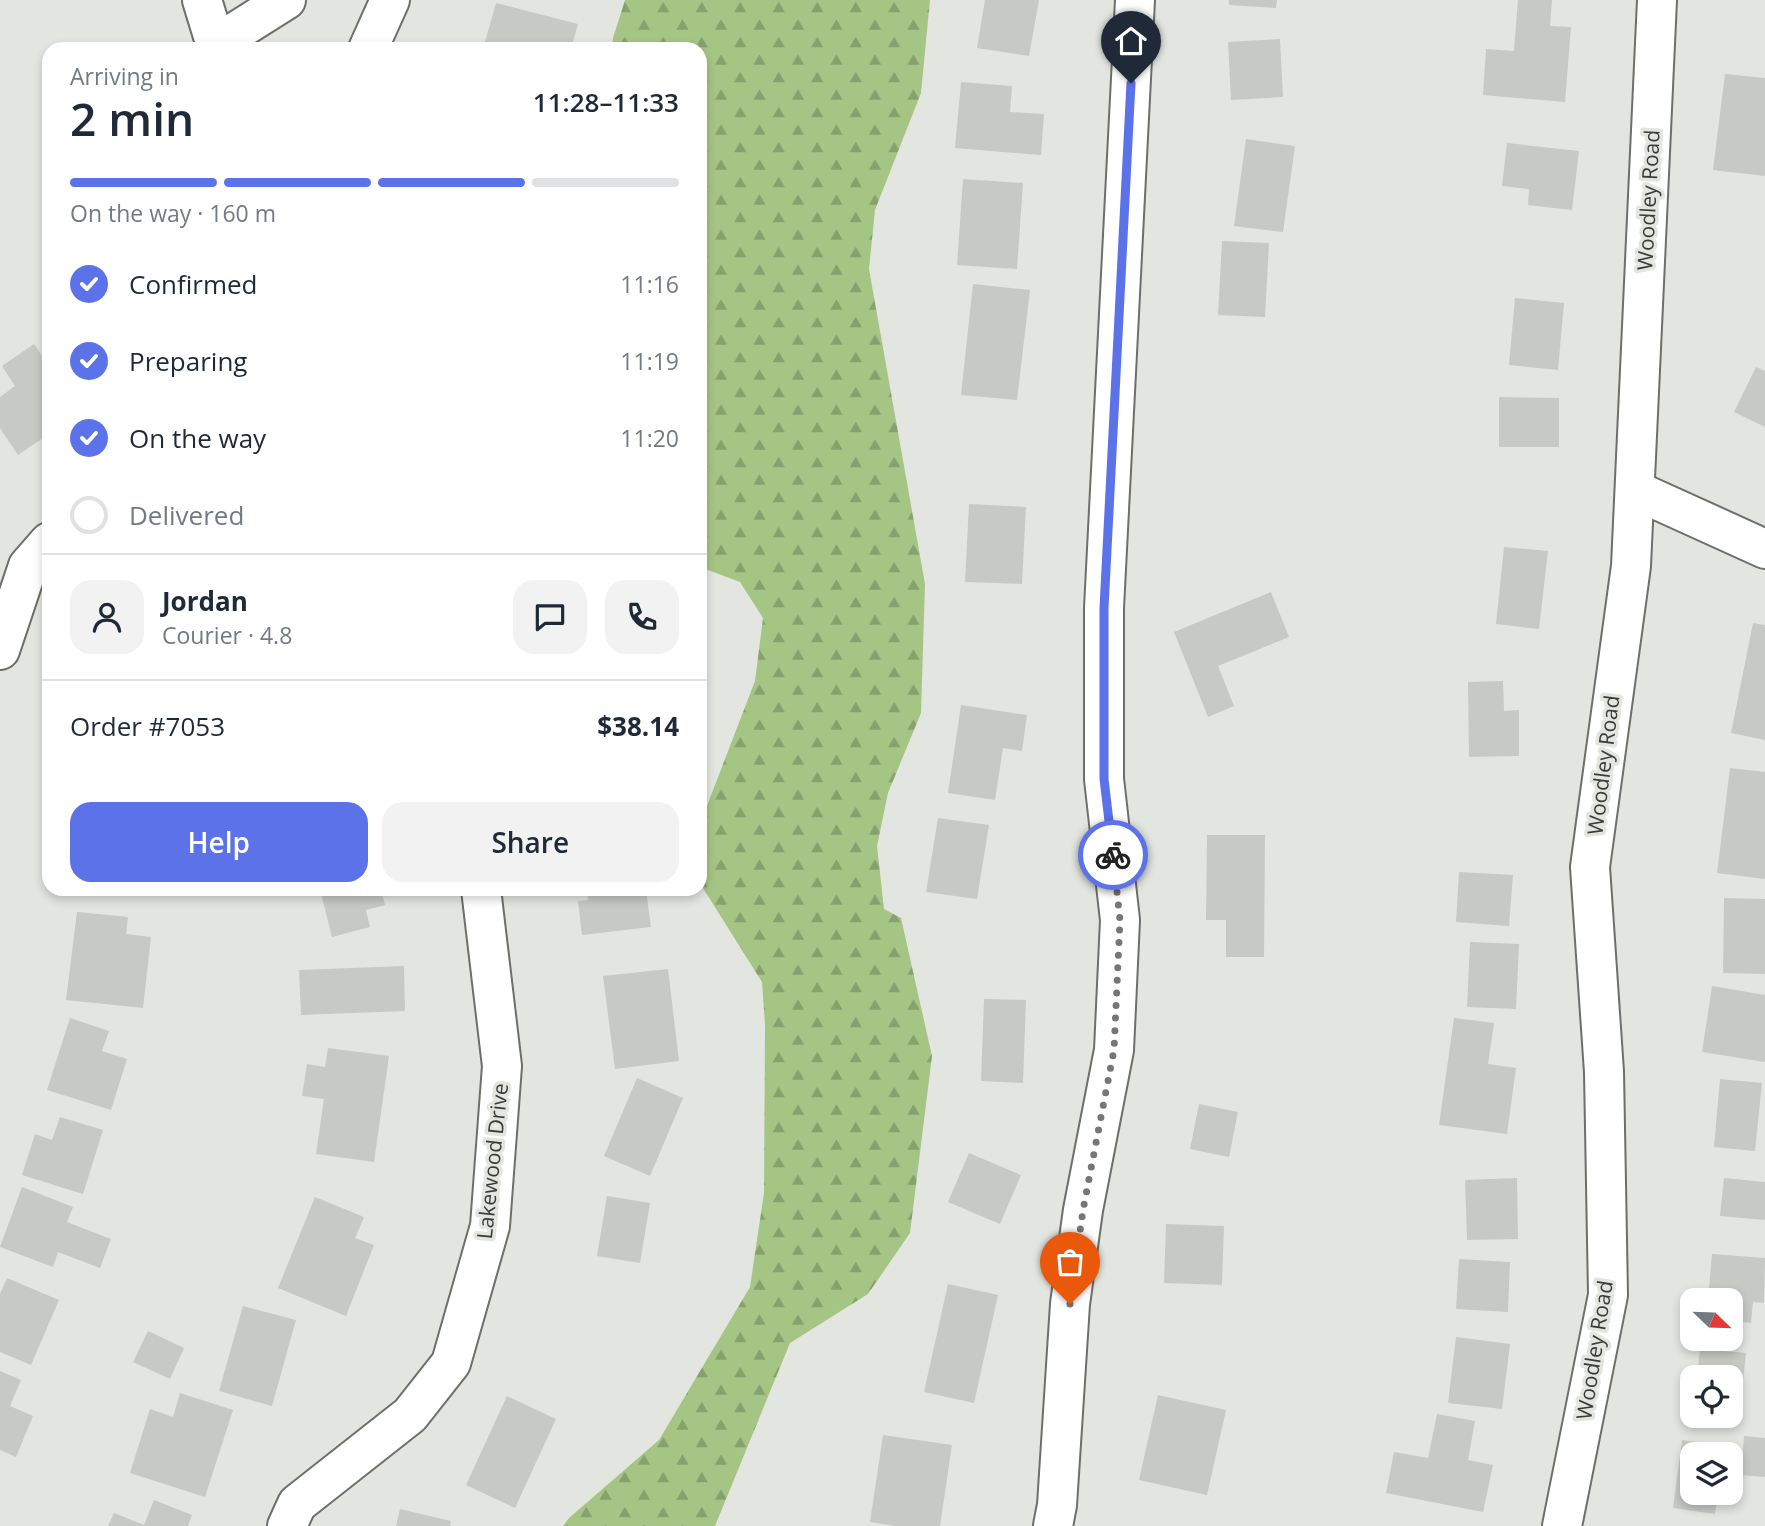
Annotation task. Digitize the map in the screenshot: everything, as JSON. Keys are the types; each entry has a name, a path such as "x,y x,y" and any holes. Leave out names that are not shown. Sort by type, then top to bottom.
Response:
{"street":[{"path":"202,0 215,42"},
{"path":"223,42 286,0"},
{"path":"371,42 390,0"},
{"path":"1053,1526 1057,1505 1070,1304 1083,1210 1114,1050 1120,920 1104,779 1104,608 1135,0"},
{"name":"Woodley Road","path":"1562,1526 1608,1295 1604,1072 1590,867 1631,566 1657,0"},
{"path":"1635,490 1765,549"},
{"path":"0,650 28,566 42,550"},
{"name":"Lakewood Drive","path":"286,1526 297,1504 410,1415 451,1363 490,1226 502,1066 482,896"}],"green space":[{"path":"625,0 930,0 921,93 875,210 869,269 925,584 921,713 888,793 877,846 884,909 901,918 932,1056 910,1233 868,1294 790,1343 715,1526 563,1526 659,1440 750,1287 764,1193 765,1025 762,982 707,895 707,806 755,681 763,618 740,582 707,570 707,42 613,42"}],"building":[{"path":"985,0 1039,0 1029,56 977,48"},
{"path":"1229,0 1277,0 1276,8 1229,5"},
{"path":"1518,0 1552,0 1550,26 1571,27 1565,102 1483,95 1486,49 1514,51"},
{"path":"496,3 578,24 573,42 485,42"},
{"path":"1280,39 1283,97 1231,100 1228,42"},
{"path":"1725,74 1765,78 1765,176 1713,170"},
{"path":"961,82 1012,86 1010,112 1044,114 1041,155 955,148"},
{"path":"1246,139 1295,146 1283,232 1234,226"},
{"path":"1507,143 1579,151 1572,210 1528,205 1529,189 1502,186"},
{"path":"963,179 1023,183 1017,269 957,265"},
{"path":"1222,241 1269,243 1265,317 1218,315"},
{"path":"973,284 1030,290 1017,400 961,395"},
{"path":"1515,298 1564,303 1558,370 1509,365"},
{"path":"34,344 42,356 42,439 18,455 0,428 0,397 15,386 2,366"},
{"path":"1756,367 1765,371 1765,427 1734,412"},
{"path":"1499,397 1559,398 1559,447 1499,447"},
{"path":"969,504 1026,507 1022,584 965,582"},
{"path":"1504,547 1548,551 1539,629 1496,624"},
{"path":"1271,592 1289,637 1218,666 1234,706 1208,717 1174,632"},
{"path":"1753,623 1765,625 1765,740 1731,733"},
{"path":"1503,681 1504,711 1519,710 1519,756 1469,757 1468,682"},
{"path":"961,705 1027,715 1022,751 1003,748 995,800 948,793"},
{"path":"1730,768 1765,772 1765,879 1717,873"},
{"path":"938,818 989,825 977,899 926,892"},
{"path":"1207,835 1265,835 1264,957 1226,957 1226,920 1206,920"},
{"path":"1459,872 1513,875 1509,926 1456,922"},
{"path":"322,896 383,896 385,905 366,910 370,927 332,937"},
{"path":"588,896 647,896 651,927 582,935 578,901 588,900"},
{"path":"1724,898 1765,899 1765,974 1723,973"},
{"path":"77,912 128,917 126,934 151,937 143,1008 66,1000"},
{"path":"1470,942 1519,944 1516,1009 1467,1007"},
{"path":"404,966 405,1011 301,1015 299,970"},
{"path":"668,969 679,1061 615,1069 603,976"},
{"path":"1712,986 1765,995 1765,1062 1702,1052"},
{"path":"984,999 1026,1000 1023,1083 981,1081"},
{"path":"70,1018 109,1031 102,1051 127,1059 111,1110 47,1090"},
{"path":"1454,1018 1494,1023 1488,1064 1516,1068 1507,1134 1439,1125"},
{"path":"328,1048 389,1056 374,1162 316,1154 324,1099 302,1096 307,1064 325,1067"},
{"path":"637,1078 683,1098 650,1176 604,1156"},
{"path":"1720,1079 1762,1083 1755,1151 1714,1147"},
{"path":"1199,1104 1238,1112 1229,1157 1190,1149"},
{"path":"60,1117 103,1130 83,1194 22,1175 35,1134 52,1140"},
{"path":"969,1153 1021,1175 1000,1224 948,1202"},
{"path":"1517,1178 1518,1239 1467,1240 1465,1180"},
{"path":"1724,1178 1765,1182 1765,1220 1720,1216"},
{"path":"22,1187 73,1207 67,1222 111,1239 100,1268 58,1252 53,1267 0,1247"},
{"path":"607,1196 650,1203 640,1263 597,1256"},
{"path":"315,1197 364,1217 355,1238 374,1245 346,1316 278,1288"},
{"path":"1166,1224 1224,1226 1222,1285 1164,1283"},
{"path":"1712,1254 1765,1258 1764,1303 1753,1302 1751,1323 1743,1322 1743,1288 1709,1288"},
{"path":"1459,1259 1510,1262 1508,1312 1456,1309"},
{"path":"7,1278 59,1300 31,1365 0,1352 0,1294"},
{"path":"948,1284 998,1295 974,1403 924,1392"},
{"path":"243,1306 296,1320 272,1406 219,1391"},
{"path":"148,1331 184,1348 170,1379 133,1362"},
{"path":"1456,1337 1510,1344 1502,1409 1448,1403"},
{"path":"1700,1351 1746,1353 1743,1381 1743,1365 1698,1365"},
{"path":"0,1371 21,1380 10,1406 33,1416 16,1457 0,1450"},
{"path":"180,1393 233,1410 205,1497 130,1473 150,1409 173,1417"},
{"path":"1158,1395 1226,1410 1207,1495 1139,1480"},
{"path":"507,1396 556,1419 515,1508 466,1485"},
{"path":"1437,1414 1475,1421 1468,1460 1493,1465 1483,1512 1386,1493 1394,1452 1428,1458"},
{"path":"883,1435 952,1445 940,1526 896,1526 870,1522"},
{"path":"1744,1436 1765,1438 1765,1477 1743,1475"},
{"path":"1680,1455 1680,1505 1716,1505 1715,1514 1673,1508"},
{"path":"154,1500 192,1515 188,1526 108,1526 114,1513 144,1525"},
{"path":"400,1509 451,1521 450,1526 396,1526"}],"way so far":[{"path":"1070,1304 1083,1210 1114,1050 1120,920 1113,855"}],"route":[{"path":"1113,855 1104,779 1104,608 1131,83"}]}
